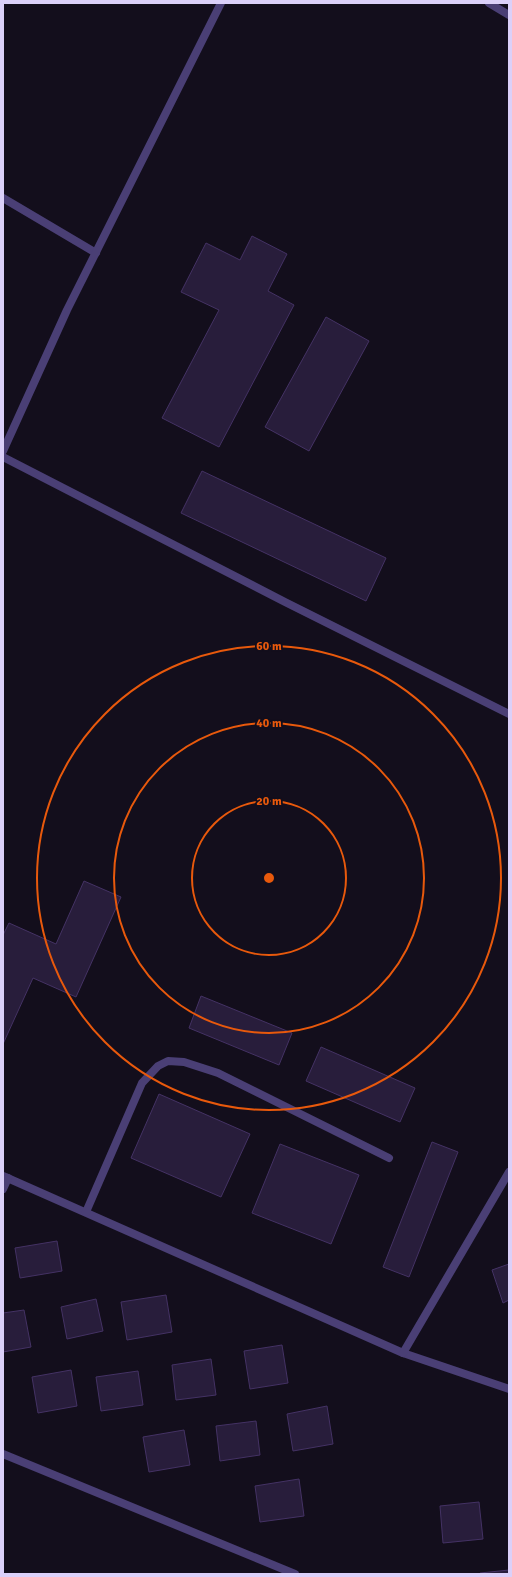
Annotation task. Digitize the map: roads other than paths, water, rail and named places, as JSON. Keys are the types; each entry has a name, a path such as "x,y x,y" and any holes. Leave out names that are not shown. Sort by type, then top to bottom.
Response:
{"lane":[{"path":"3,451 67,310 221,3"},
{"path":"489,3 509,15"},
{"path":"3,198 96,253"},
{"path":"3,457 278,599 509,714"},
{"path":"86,1212 142,1083 158,1066 168,1061 184,1062 218,1073 389,1158"},
{"path":"403,1353 509,1172"},
{"path":"3,1189 6,1177 403,1353 509,1389"},
{"path":"3,1454 295,1574"}]}
